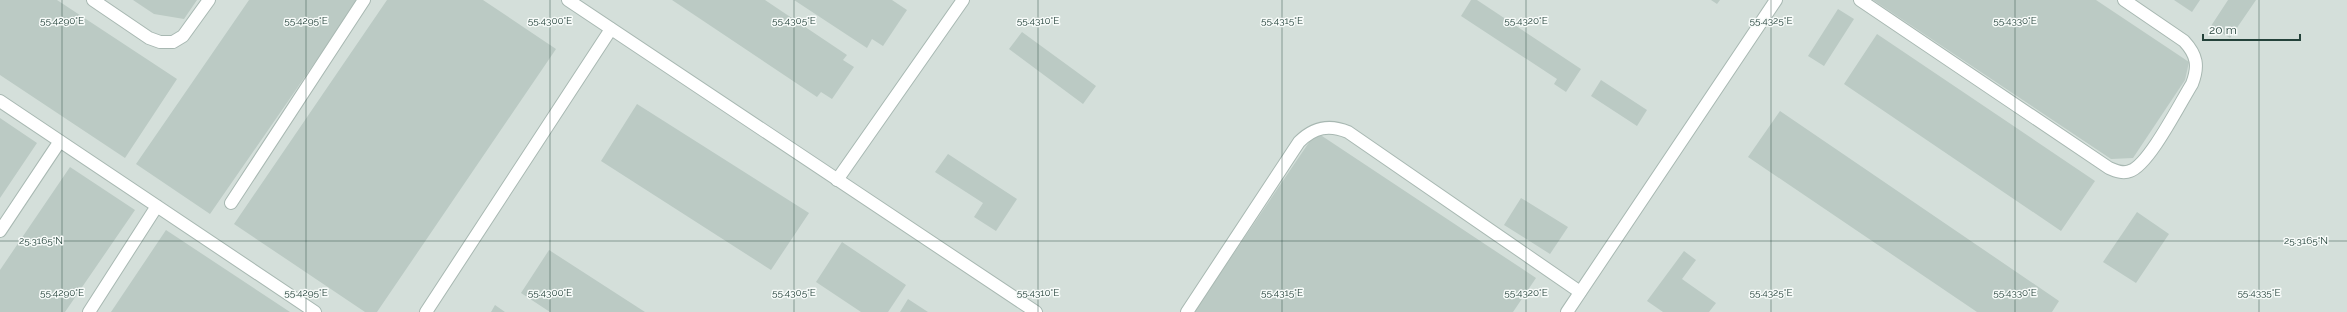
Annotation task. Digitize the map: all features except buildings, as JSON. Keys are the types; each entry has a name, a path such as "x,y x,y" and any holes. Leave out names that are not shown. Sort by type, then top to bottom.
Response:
{"street":[{"path":"93,0 149,38 160,42 173,42 183,36 209,0"},
{"path":"231,203 364,0"},
{"path":"568,0 1036,312"},
{"path":"837,180 963,0"},
{"path":"1567,312 1776,0"},
{"path":"1860,0 2109,168 2118,172 2129,172 2145,160 2192,84 2197,72 2197,61 2192,49 2184,41 2124,0"},
{"path":"426,312 611,29"},
{"path":"0,101 315,312"},
{"path":"1187,312 1299,142 1317,129 1327,127 1348,132 1580,292"},
{"path":"0,231 60,141"},
{"path":"89,312 157,206"}],"shaded area":[{"path":"0,0 2347,0 2347,312 0,312"}]}
